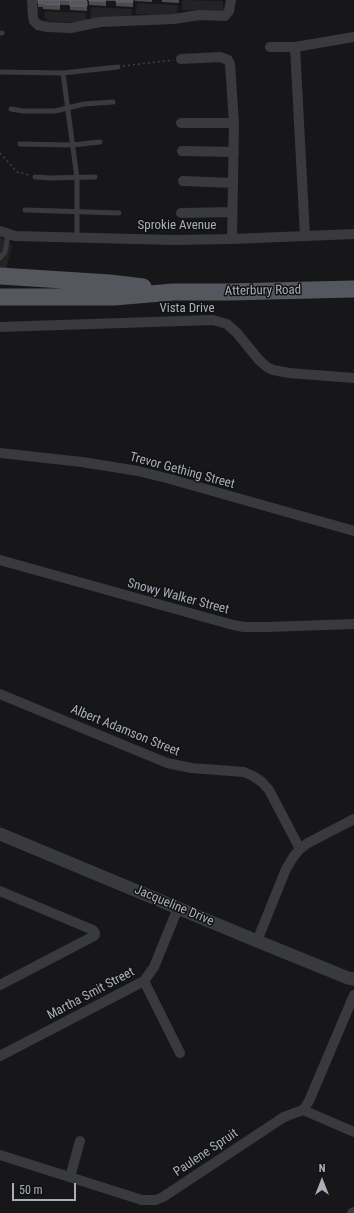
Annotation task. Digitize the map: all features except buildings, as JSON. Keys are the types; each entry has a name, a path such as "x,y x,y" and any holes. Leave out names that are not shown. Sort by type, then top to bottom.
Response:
{"main road":[{"name":"Atterbury Road","path":"0,276 110,283 173,292"},
{"name":"Atterbury Road","path":"0,297 114,297 173,292 229,292 354,288"}],"street":[{"path":"32,0 33,17 34,21 38,25 71,28 103,22 174,19 199,15 225,16 229,11 231,0"},
{"path":"270,46 295,47 354,37"},
{"path":"295,47 305,236"},
{"path":"181,58 220,57 229,62 231,66 234,123 232,240"},
{"path":"181,123 234,123"},
{"path":"182,150 234,152"},
{"path":"183,181 233,183"},
{"path":"181,213 232,212"},
{"name":"Sprokie Avenue","path":"4,233 15,236 77,238 232,240 354,234"},
{"name":"Vista Drive","path":"0,328 213,320 227,324 234,330 259,360 273,370 289,373 354,378"},
{"name":"Trevor Gething Street","path":"0,453 82,462 138,471 354,531"},
{"name":"Snowy Walker Street","path":"0,560 244,627 267,628 354,624"},
{"name":"Albert Adamson Street","path":"0,694 167,763 191,768 244,772 253,776 262,782 269,790 300,849"},
{"path":"257,941 286,869 300,849 310,842 354,819"},
{"name":"Jacqueline Drive","path":"0,834 352,980"},
{"path":"0,891 93,930 95,933 92,937 0,985"},
{"name":"Martha Smit Street","path":"0,1056 144,981 154,967 178,908"},
{"path":"144,981 180,1053"},
{"path":"354,995 309,1101 303,1110 354,1132"},
{"name":"Paulene Spruit","path":"0,1155 142,1200 156,1200 164,1197 284,1117 303,1110"},
{"path":"70,1177 80,1141"}],"lane":[{"path":"0,72 63,73 118,67"},
{"path":"63,73 77,178 77,238"},
{"path":"11,109 46,111 84,104 113,102"},
{"path":"20,144 72,145 100,142"},
{"path":"35,177 95,177"},
{"path":"25,210 119,213"},
{"path":"0,258 5,252 4,233"}],"path":[{"path":"118,67 181,58"},
{"path":"0,153 17,172 35,177"}],"shaded area":[{"path":"182,0 223,1 223,12 182,10"},
{"path":"137,3 178,5 177,16 136,14"},
{"path":"91,7 132,9 131,19 90,18"},
{"path":"45,11 86,13 86,23 47,21 47,18 44,18"},
{"path":"0,237 12,245 6,270 0,270"}]}
